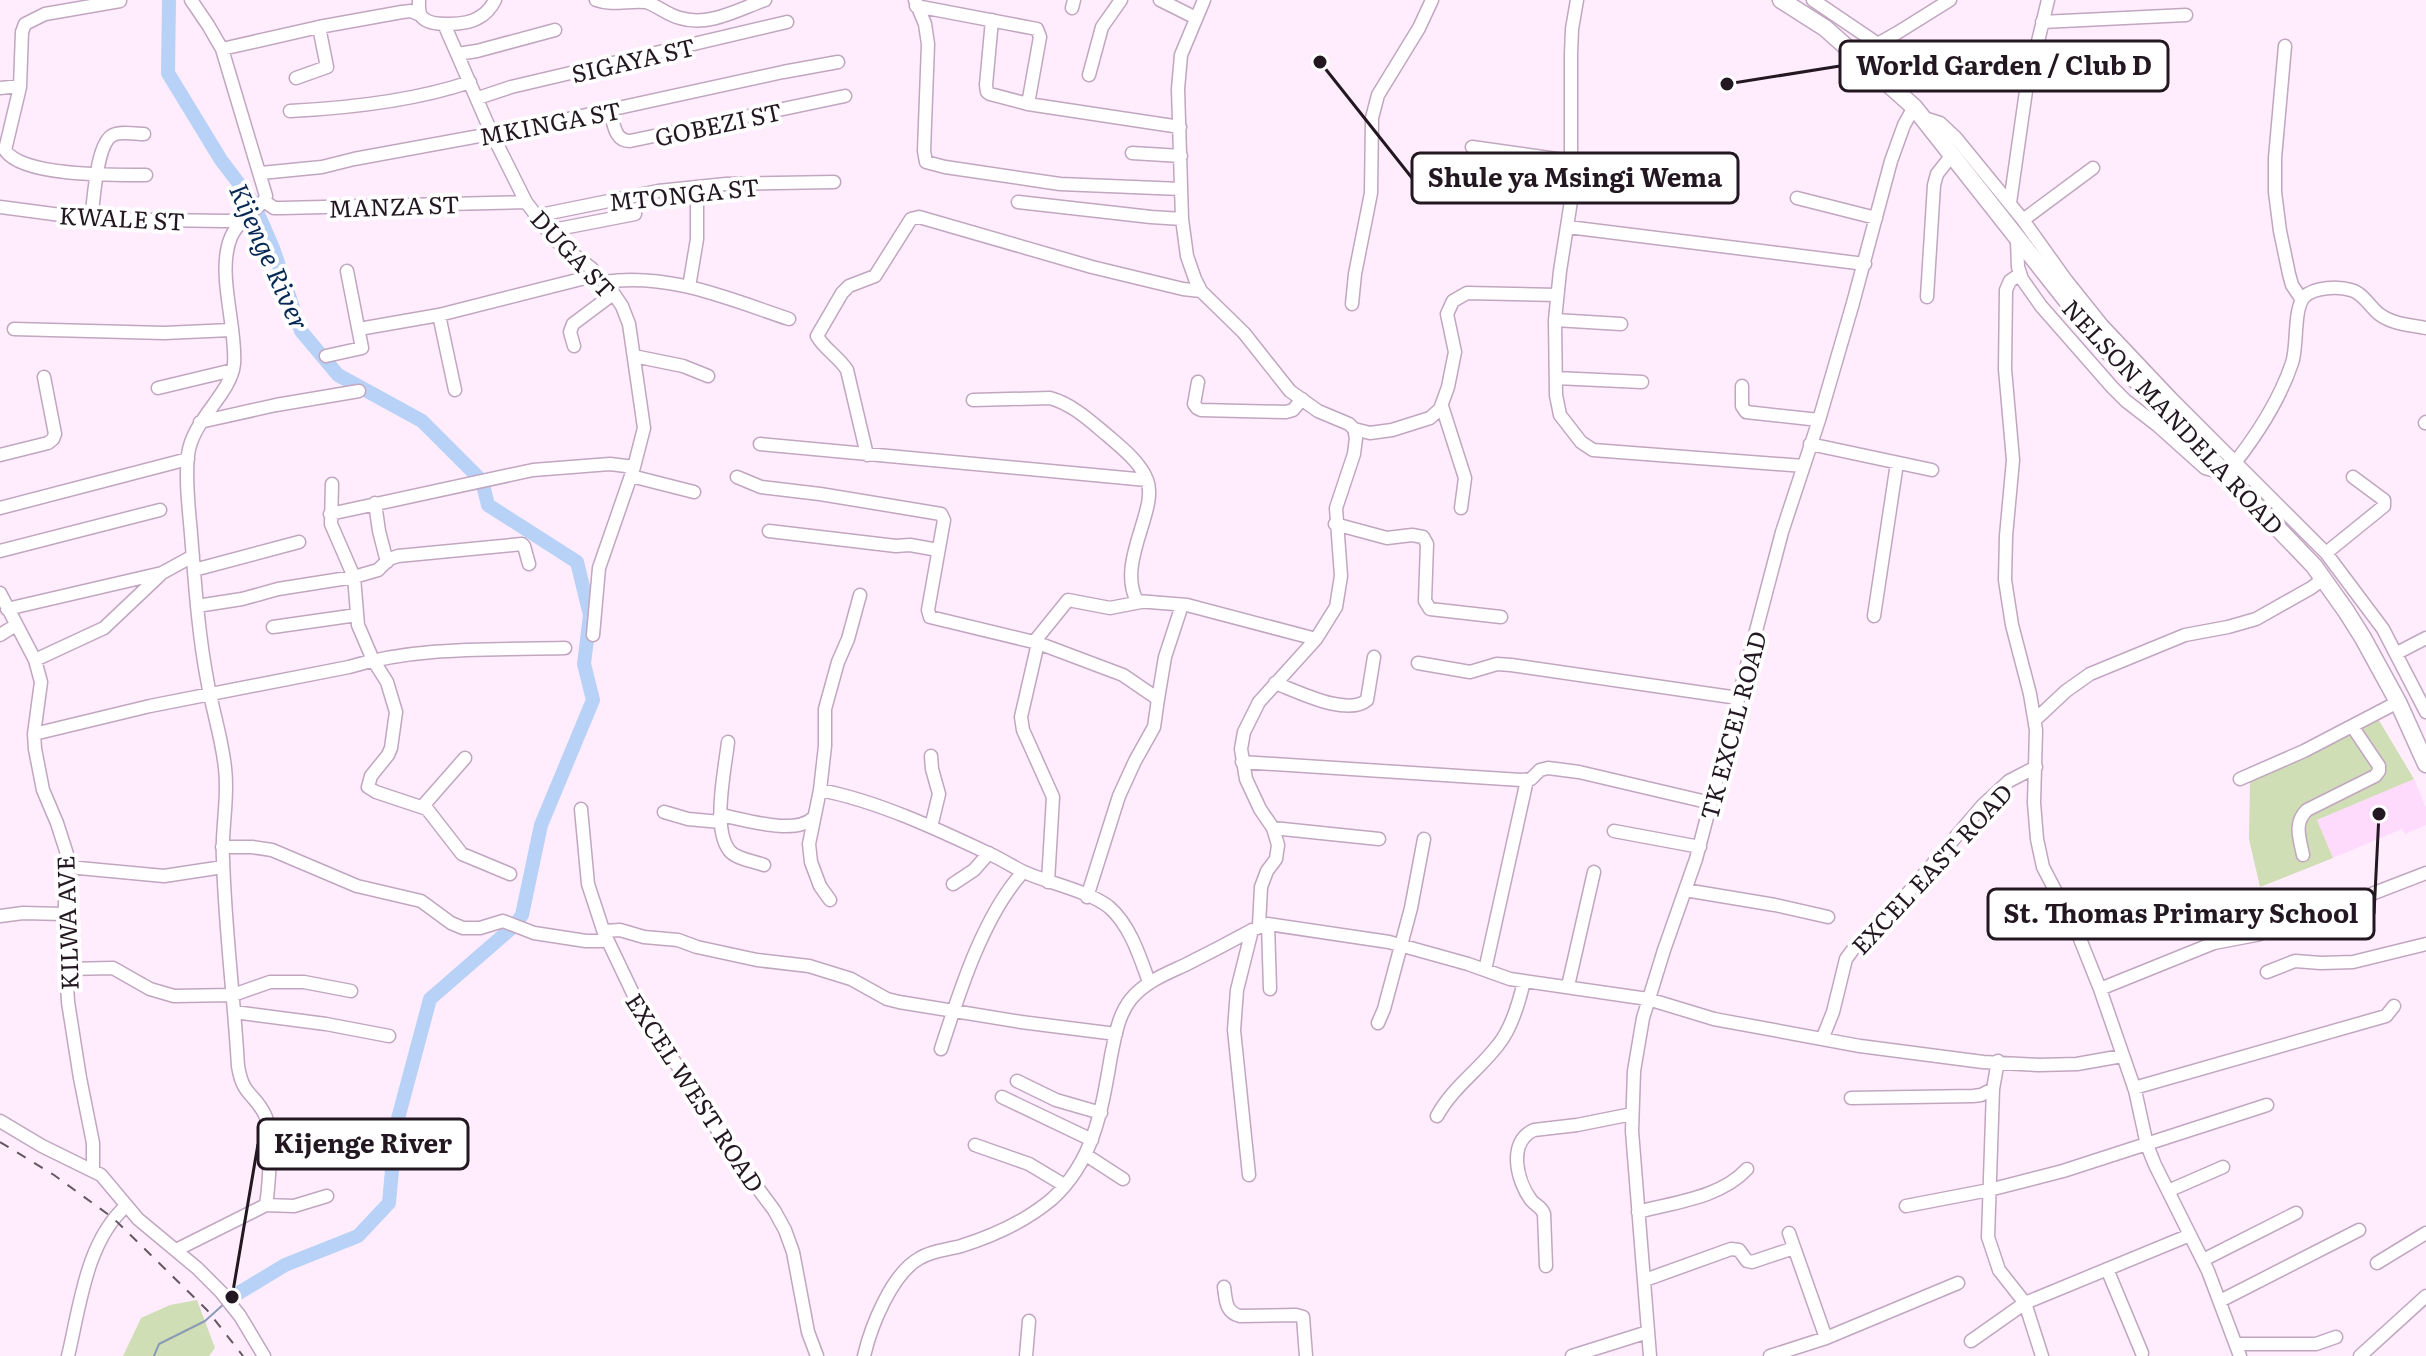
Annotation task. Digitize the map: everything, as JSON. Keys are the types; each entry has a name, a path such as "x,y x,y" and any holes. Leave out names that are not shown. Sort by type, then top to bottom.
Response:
{"main road":[{"name":"NELSON MANDELA ROAD","path":"1781,0 1825,28 1919,112 2017,241 2101,344 2231,468 2323,579 2355,624 2398,702 2426,764"}],"street":[{"path":"191,0 222,49 266,196 230,238 227,255 233,370 200,422 190,445 188,459 197,606 226,774 222,847 240,1080 268,1122 266,1205"},
{"path":"419,0 420,15"},
{"path":"222,49 402,12 411,11 433,23 474,21 487,12 495,0"},
{"path":"596,0 606,3 643,1 680,18 699,21 765,0"},
{"path":"1089,75 1102,27 1121,0"},
{"path":"1160,0 1196,18"},
{"path":"1204,0 1187,37 1180,62 1178,89 1182,219 1187,256 1201,291 1244,333 1290,391 1318,411 1354,429 1370,433 1392,430 1430,418 1442,406"},
{"path":"1352,304 1371,193 1372,118 1375,106 1378,95 1432,0"},
{"path":"1577,0 1571,54 1568,227 1555,320 1556,395 1560,415 1581,442 1593,450 1804,466"},
{"path":"1813,0 1878,44"},
{"path":"1858,55 1950,0"},
{"path":"2010,203 2022,115 2048,0"},
{"path":"120,1 45,14 25,24 20,86 5,147 11,158 48,169 97,175 146,175"},
{"path":"915,3 1034,28 1039,32 1028,104"},
{"path":"915,3 925,24 928,44 924,151 929,164 1060,184 1181,189"},
{"path":"2042,22 2186,15"},
{"path":"992,20 987,92 1028,104 1180,127"},
{"name":"SIGAYA ST","path":"478,98 524,84 787,22"},
{"name":"DUGA ST","path":"444,24 492,134 526,202 555,240 591,268 613,294 629,324 644,420 643,435 599,568 593,635"},
{"path":"296,78 327,67 319,27"},
{"path":"457,54 555,30"},
{"path":"2231,468 2255,437 2281,392 2293,361 2302,300 2289,274 2275,198 2275,158 2285,46"},
{"name":"MKINGA ST","path":"261,173 322,167 610,111 838,62"},
{"path":"290,111 401,98 470,82"},
{"path":"0,88 20,86"},
{"name":"GOBEZI ST","path":"610,111 618,137 630,141 845,96"},
{"path":"1919,112 1940,123 1956,138 2010,203 2102,325 2231,468 2326,553 2368,608 2397,653 2426,712"},
{"name":"TK EXCEL ROAD","path":"1650,1356 1632,1114 1637,1053 1648,999 1700,847 1782,532 1865,264 1897,140 1919,112"},
{"path":"91,219 101,150 109,137 121,133 144,134"},
{"path":"1472,147 1571,161"},
{"path":"1132,153 1181,156"},
{"path":"1927,297 1934,185 1937,174 1952,155"},
{"path":"2023,220 2093,168"},
{"name":"MTONGA ST","path":"535,216 624,196 697,187 834,182"},
{"path":"689,287 697,239 697,187"},
{"path":"1797,198 1876,218"},
{"name":"MANZA ST","path":"255,210 526,202"},
{"path":"1018,202 1182,219"},
{"name":"KWALE ST","path":"0,207 91,219 225,221 255,210"},
{"path":"546,229 635,214"},
{"path":"867,455 847,370 817,336 842,293 849,286 875,276 911,219 919,217 1092,267 1201,291"},
{"path":"1568,227 1865,264"},
{"path":"2017,241 2020,274 2033,296 2126,401 2205,468 2231,468"},
{"path":"326,356 361,349 347,271"},
{"path":"2020,274 2010,281 2006,290 2005,369 2013,460 2005,580 2012,625 2035,720 2035,815 2043,867 2078,934 2100,989 2134,1088 2147,1145 2203,1260 2238,1350 2325,1343 2336,1337"},
{"path":"359,329 439,315 600,279 642,279 689,287 789,319"},
{"path":"2302,300 2313,291 2352,290 2393,321 2426,328"},
{"path":"1461,508 1465,478 1442,406 1455,352 1447,314 1456,298 1467,293 1557,295"},
{"path":"574,346 570,332 573,324 613,294"},
{"path":"439,315 455,390"},
{"path":"1555,320 1621,324"},
{"path":"14,329 164,333 231,330"},
{"path":"634,356 683,366 708,376"},
{"path":"158,388 233,370"},
{"path":"0,455 53,439 55,434 44,377"},
{"path":"1556,378 1642,382"},
{"path":"1198,382 1194,404 1201,410 1290,411 1302,399"},
{"path":"1742,386 1742,406 1746,412 1819,420"},
{"path":"200,422 359,391"},
{"path":"973,400 1050,398 1060,401 1077,410 1124,449 1147,480 1149,501 1134,549 1132,572 1135,596 1141,602"},
{"path":"1270,989 1260,927 1261,887 1278,850 1273,828 1246,779 1241,749 1249,719 1259,702 1316,639 1336,607 1341,576 1335,524 1337,502 1356,445 1354,429"},
{"path":"760,444 1147,480"},
{"path":"1810,444 1932,470"},
{"path":"0,508 188,459"},
{"path":"1874,616 1897,463"},
{"path":"330,514 533,470 610,464 694,492"},
{"path":"737,477 761,487 938,513 944,520 928,610 930,617 1036,642 1123,675 1158,699"},
{"path":"2326,553 2384,506 2384,500 2353,477"},
{"path":"332,484 330,514 333,530 354,577 361,634 387,682 395,707 391,748 371,776 368,787 422,807 432,814 462,854 510,874"},
{"path":"375,503 387,562"},
{"path":"0,551 160,510"},
{"path":"1335,524 1387,538 1423,537 1427,544 1427,606 1434,610 1501,617"},
{"path":"769,531 938,550"},
{"path":"194,570 299,542"},
{"path":"197,606 354,577 378,570 398,556 522,544 529,564"},
{"path":"35,660 104,628 162,573 193,556"},
{"path":"7,609 162,573"},
{"path":"2035,720 2090,674 2185,635 2256,619 2323,579"},
{"name":"KILWA AVE","path":"0,593 35,660 41,682 34,734 38,771 64,842 68,867 64,914 66,969 77,1064 93,1143 93,1170"},
{"path":"830,900 820,886 809,844 820,790 825,709 860,595"},
{"path":"1048,882 1053,797 1023,730 1021,717 1036,642 1068,600 1110,608 1141,602 1182,605 1316,639"},
{"path":"1087,897 1119,796 1154,727 1165,657 1182,605"},
{"path":"273,627 357,615"},
{"path":"0,635 16,625"},
{"path":"2397,653 2426,638"},
{"path":"34,734 150,706 373,660 454,651 565,648"},
{"path":"1275,683 1325,702 1357,705 1367,700 1374,657"},
{"path":"1418,663 1470,672 1497,664 1511,665 1738,698"},
{"path":"2240,779 2304,751 2398,702"},
{"path":"2303,855 2298,828 2301,815 2379,771 2379,766 2352,726"},
{"path":"728,742 720,819 729,851 764,865"},
{"path":"931,756 939,794 931,827"},
{"path":"422,807 465,758"},
{"path":"1242,762 1527,780 1548,768 1579,772 1711,803"},
{"name":"EXCEL EAST ROAD","path":"1823,1037 1833,1012 1846,959 1854,948 1885,920 1982,806 2009,781 2036,767"},
{"path":"1485,970 1527,780"},
{"path":"820,790 931,827 1023,872 1106,905 1136,947 1149,982"},
{"name":"EXCEL WEST ROAD","path":"581,809 588,884 605,936 647,1023 785,1230 793,1252 808,1332 817,1356"},
{"path":"664,812 688,819 720,819 779,826 805,824 813,818"},
{"path":"1273,828 1379,839"},
{"path":"1614,831 1700,847"},
{"path":"1378,1023 1411,908 1424,839"},
{"path":"222,847 272,850 357,886 421,901 463,928 480,928 497,922 534,933 586,941 620,930 644,937 678,940 757,960 809,966 851,979 887,999 1116,1034"},
{"path":"953,884 974,870 989,853"},
{"path":"68,867 164,876 223,867"},
{"path":"941,1049 972,960 1007,893 1023,872"},
{"path":"1568,986 1594,872"},
{"path":"2100,989 2214,943 2256,935 2304,920 2426,873"},
{"path":"1685,890 1828,917"},
{"path":"0,916 64,914"},
{"path":"1249,1175 1234,1030 1237,990 1260,927"},
{"path":"864,1356 878,1316 891,1291 912,1263 929,1253 968,1244 1007,1228 1052,1198 1064,1185 1086,1155 1092,1140 1101,1113 1116,1034 1130,1000 1149,982 1260,927 1401,945 1501,977 1648,999 1727,1021 1860,1046 1983,1062 2062,1065 2122,1056"},
{"path":"2267,972 2295,961 2353,962 2426,944"},
{"path":"66,969 113,968 150,989 174,996 233,995 270,982 304,982 351,991"},
{"path":"1437,1116 1448,1098 1504,1037 1524,981"},
{"path":"2134,1088 2386,1016 2394,1006"},
{"path":"234,1012 389,1036"},
{"path":"1998,1061 1993,1089 1989,1190 1991,1252 2002,1274 2025,1303 2042,1356"},
{"path":"1017,1081 1056,1100 1101,1113"},
{"path":"1851,1098 1973,1096 1993,1089"},
{"path":"1002,1097 1092,1140"},
{"path":"1906,1206 1989,1190 2063,1171 2267,1105"},
{"path":"1546,1266 1544,1214 1541,1207 1530,1199 1516,1164 1520,1144 1528,1132 1534,1130 1632,1114"},
{"path":"0,1121 42,1146 93,1170 108,1183 126,1206 221,1292 264,1356"},
{"path":"975,1145 1029,1164 1064,1185"},
{"path":"1086,1155 1123,1179"},
{"path":"2168,1191 2223,1167"},
{"path":"1638,1212 1710,1193 1725,1187 1747,1169"},
{"path":"176,1250 266,1205 294,1206 327,1196"},
{"path":"68,1356 95,1253 113,1218 126,1206"},
{"path":"2203,1260 2296,1213"},
{"path":"2220,1301 2359,1230"},
{"path":"1789,1233 1826,1338"},
{"path":"2377,1263 2426,1233"},
{"path":"1971,1341 2025,1303 2190,1235"},
{"path":"1645,1280 1731,1249 1739,1250 1747,1261 1752,1262 1794,1248"},
{"path":"2107,1269 2142,1353"},
{"path":"1770,1356 1826,1338 1958,1283"},
{"path":"1224,1287 1226,1303 1234,1314 1303,1317 1306,1356"},
{"path":"2360,1356 2426,1296"},
{"path":"1026,1356 1029,1321"},
{"path":"1572,1356 1648,1332"}],"shaded area":[{"path":"2414,779 2426,808 2426,825 2405,834 2402,829 2333,858 2317,820"}],"green space":[{"path":"2377,717 2414,779 2317,820 2333,858 2260,887 2249,839 2250,781"},
{"path":"197,1300 215,1348 209,1356 123,1356 141,1318 170,1305"}],"waterway":[{"name":"Kijenge River","path":"169,0 168,73 221,160 253,202 273,248 301,331 338,375 422,421 482,481 488,505 577,562 590,615 584,664 593,700 541,825 522,915 514,926 430,999 396,1126 389,1203 358,1236 285,1265 232,1297"},
{"name":"Kijenge River","path":"154,1356 159,1344 205,1321 225,1303"}],"railway":[{"path":"0,1142 54,1175 113,1218 207,1310 243,1356"}],"place":[{"name":"Shule ya Msingi Wema","path":"1320,62"},
{"name":"World Garden / Club D","path":"1727,84"},
{"name":"St. Thomas Primary School","path":"2379,814"},
{"name":"Kijenge River","path":"232,1297"}]}
